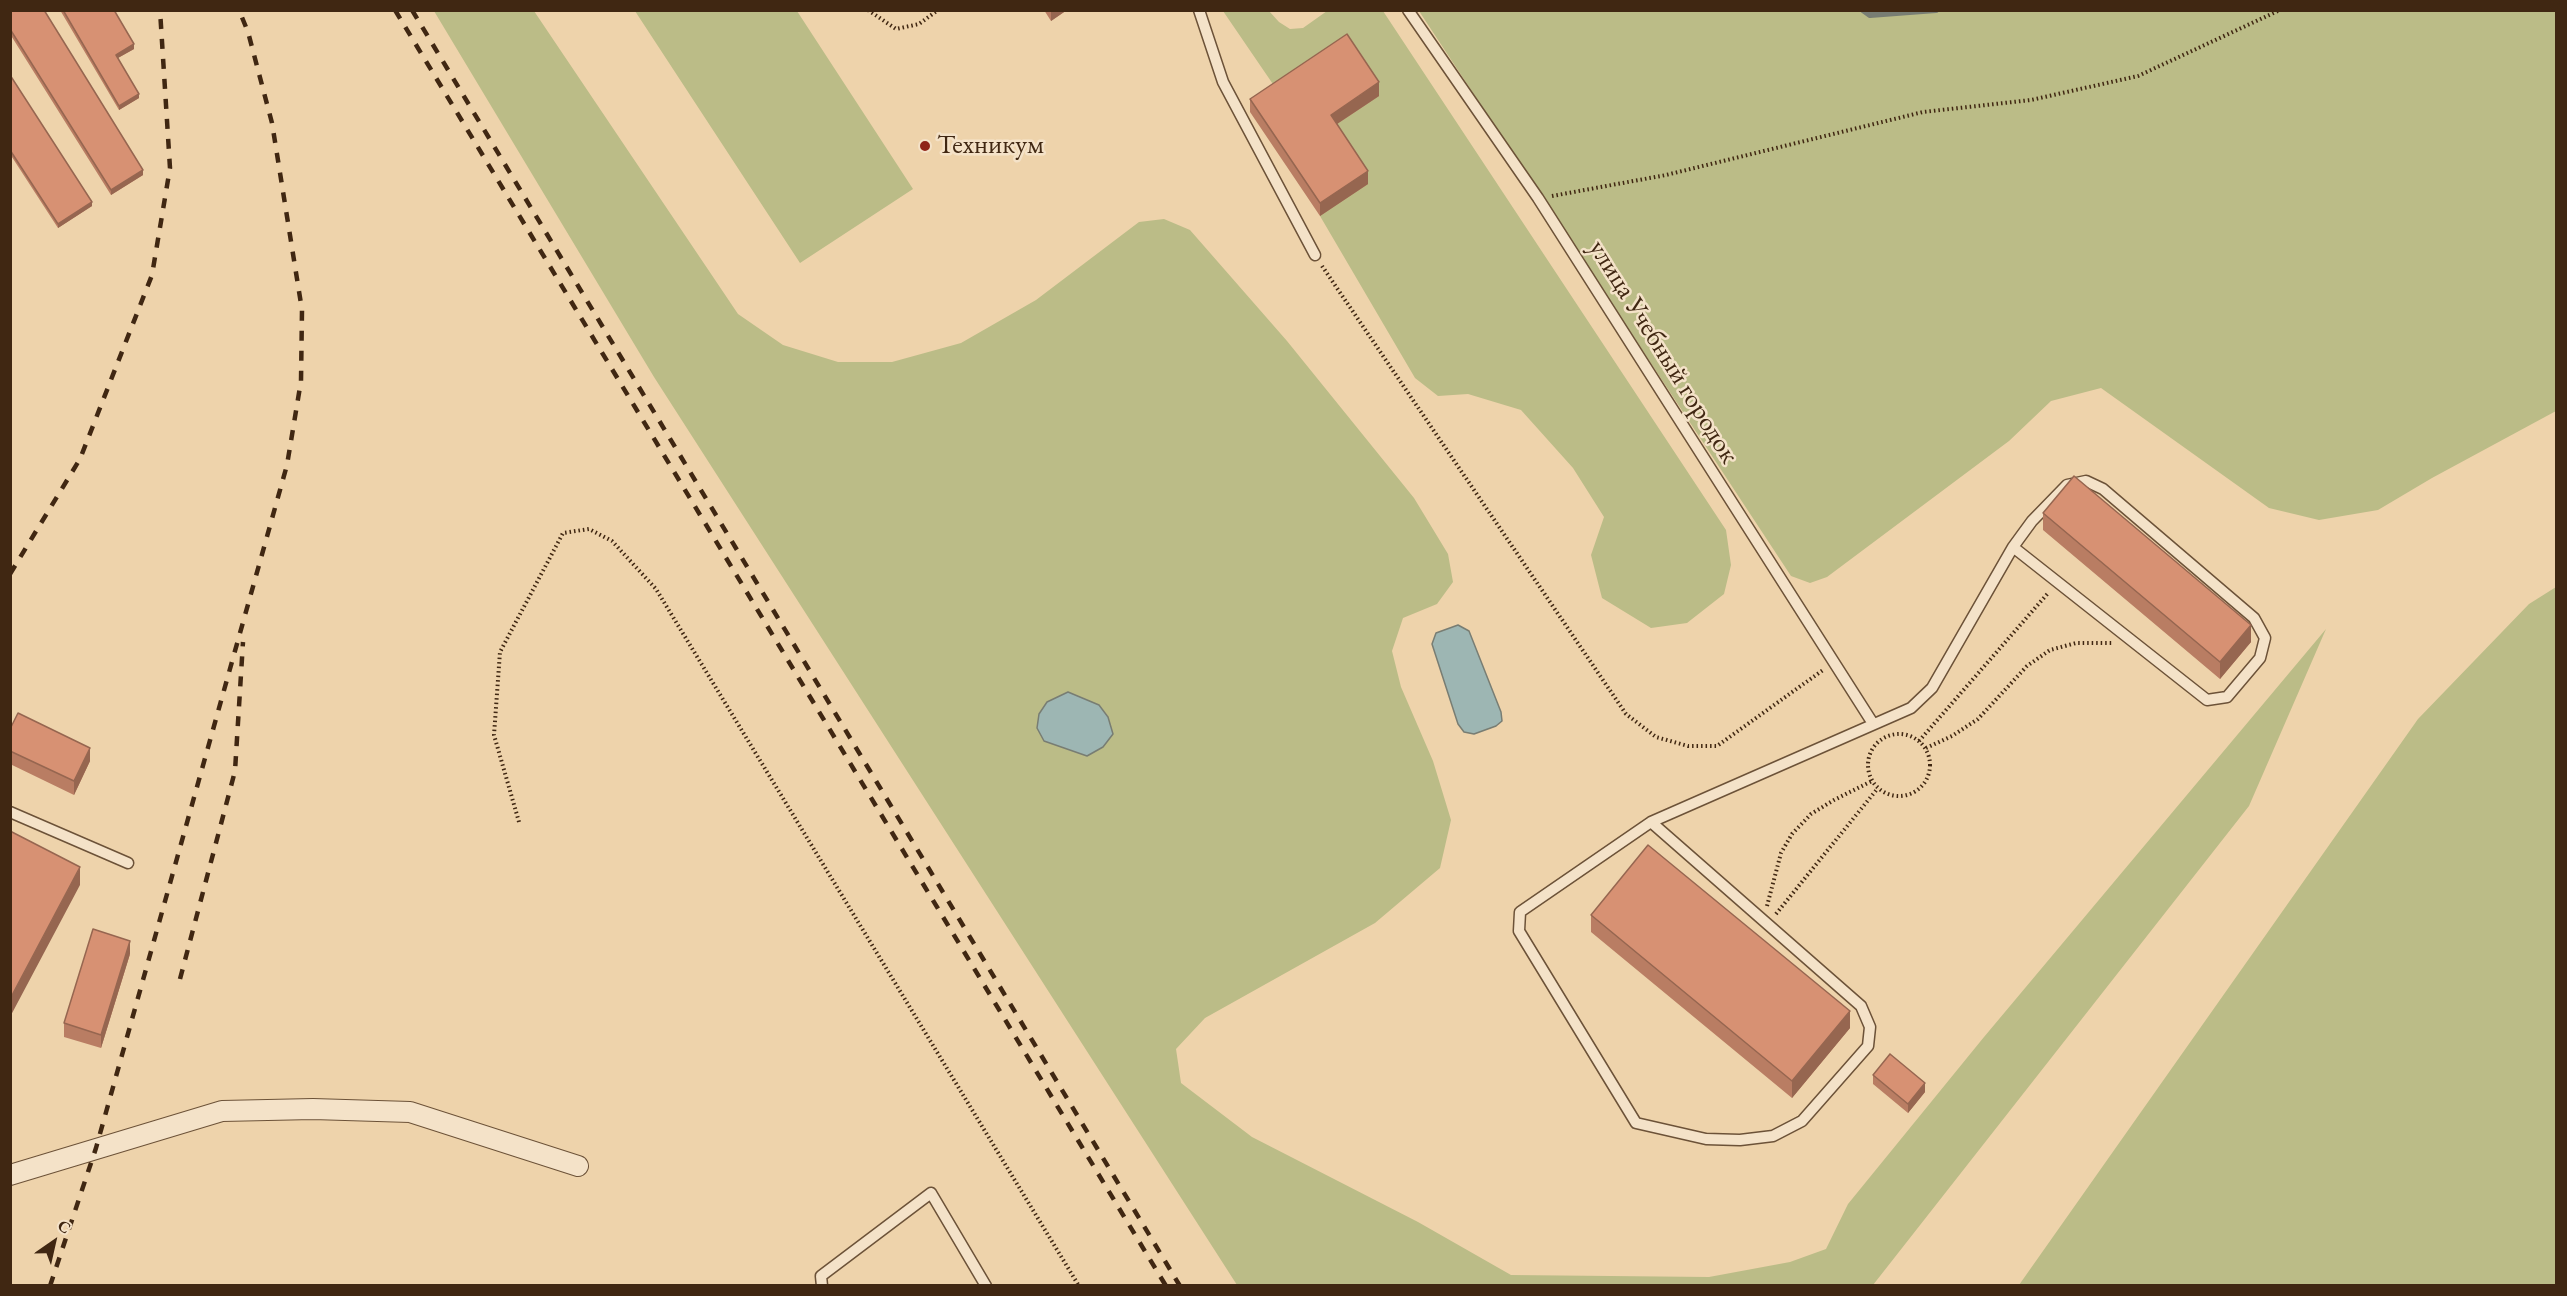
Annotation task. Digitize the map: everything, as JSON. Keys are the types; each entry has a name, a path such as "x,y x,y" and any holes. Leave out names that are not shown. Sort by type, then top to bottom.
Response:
{"street":[{"path":"10,1175 222,1111 313,1109 411,1112 578,1166"}],"lane":[{"path":"1199,10 1223,82 1315,255"},
{"name":"улица Учебный городок","path":"1408,10 1538,198 1872,722"},
{"path":"1651,822 1861,1006 1870,1027 1868,1046 1802,1121 1773,1137 1740,1140 1706,1139 1636,1123 1519,931 1520,912 1651,822 1872,722 1911,708 1932,688 2013,548 2032,521 2067,485 2086,481 2103,489 2254,618 2265,638 2260,658 2227,696 2207,700 2013,548"},
{"path":"10,812 128,863"},
{"path":"822,1286 821,1275 931,1193 986,1286"}],"path":[{"path":"868,10 896,28 919,24 938,10"},
{"path":"1538,198 1666,175 1923,112 2031,100 2138,76 2280,10"},
{"path":"1315,255 1626,714 1656,737 1688,746 1717,746 1833,663"},
{"path":"519,822 494,735 500,652 563,533 589,528 612,541 656,589 1078,1286"},
{"path":"1919,741 2057,583"},
{"path":"1926,748 1952,736 1978,719 2027,666 2050,650 2076,643 2133,643"},
{"path":"1894,734 1911,736 1926,748 1930,767 1923,786 1915,792 1896,796 1878,788 1872,782 1869,774 1869,756 1878,741 1894,734"},
{"path":"1768,924 1772,881 1781,853 1792,834 1811,814 1872,782"},
{"path":"1768,924 1878,788"}],"green space":[{"path":"434,11 534,11 738,314 783,345 838,362 892,362 961,343 1036,300 1139,222 1164,219 1190,230 1287,341 1414,498 1448,554 1453,582 1437,604 1403,618 1392,651 1401,687 1433,761 1451,820 1440,868 1375,923 1205,1018 1176,1049 1181,1083 1252,1137 1418,1222 1511,1275 1709,1277 1790,1262 1826,1249 1848,1204 1984,1037 2326,629 2249,806 1873,1285 1237,1285 654,377","holes":["1068,692 1099,705 1108,716 1047,702"]},
{"path":"635,11 797,11 913,189 800,263"},
{"path":"1223,11 1269,11 1279,22 1290,29 1303,28 1327,11 1383,11 1726,530 1731,565 1724,594 1687,623 1651,628 1602,598 1591,555 1604,517 1573,468 1521,410 1468,394 1438,396 1415,378 1320,216 1331,128 1379,95 1279,93"},
{"path":"1419,11 2556,11 2556,411 2378,510 2319,520 2269,508 2101,388 2051,401 2009,441 1827,577 1810,583 1791,576"},
{"path":"2556,587 2556,1285 2019,1285 2418,719 2529,604"}],"water":[{"path":"1458,625 1469,631 1501,712 1502,721 1496,726 1474,734 1464,732 1458,724 1432,644 1436,633"},
{"path":"1068,692 1099,705 1108,717 1113,734 1103,747 1087,756 1044,741 1037,728 1039,714 1047,702"}],"building":[{"path":"10,10 44,10 143,170 111,190 10,29"},
{"path":"63,10 114,10 134,44 116,55 139,94 119,106"},
{"path":"1347,34 1379,82 1331,115 1368,171 1320,203 1250,99"},
{"path":"10,75 92,202 58,224 10,150"},
{"path":"2074,476 2251,625 2220,662 2043,513"},
{"path":"18,713 90,748 74,781 10,751 10,729"},
{"path":"10,831 80,867 10,999"},
{"path":"1648,845 1850,1011 1792,1081 1591,915"},
{"path":"93,929 130,941 101,1035 64,1023"},
{"path":"1890,1054 1925,1083 1908,1104 1873,1075"}],"waterway":[{"path":"1863,10 1870,15 1936,10"}],"railway":[{"path":"10,574 80,459 152,275 170,168 160,10"},
{"path":"50,1286 96,1148 287,465 301,381 302,310 272,123 248,32 239,10"},
{"path":"395,10 1166,1286"},
{"path":"412,10 1180,1286"},
{"path":"180,979 235,771 243,642"}],"place":[{"name":"Техникум","path":"925,146"}]}
